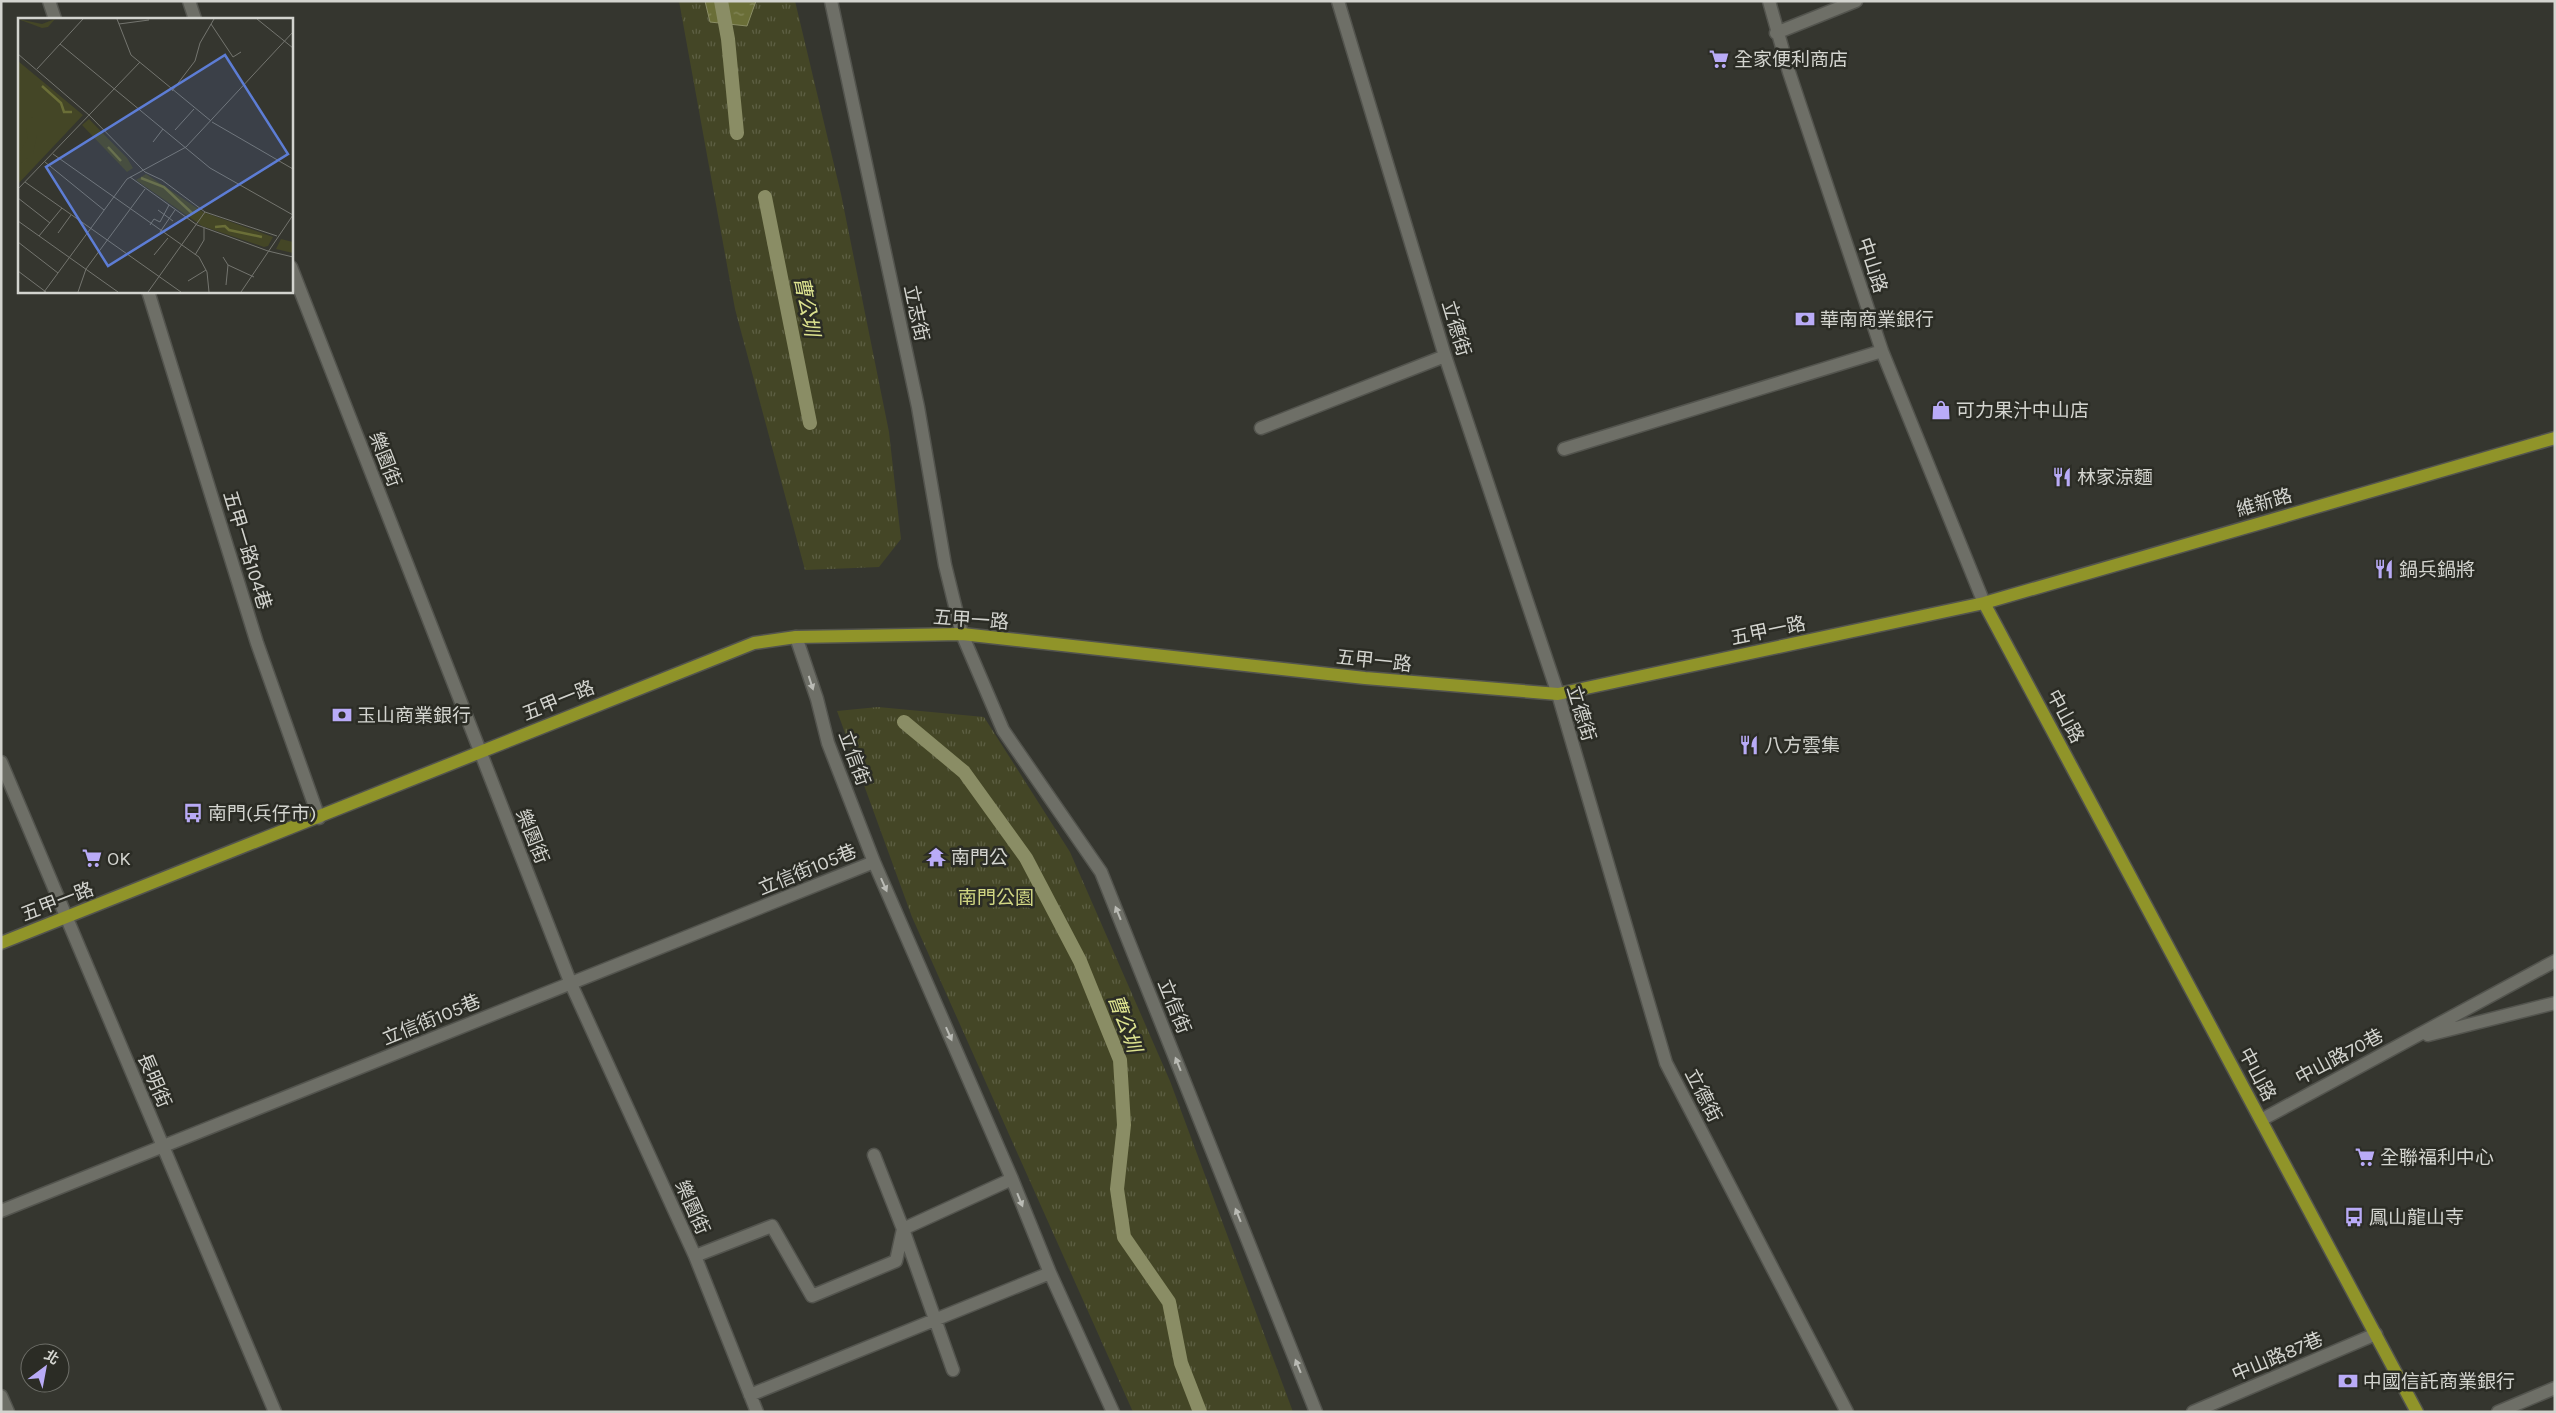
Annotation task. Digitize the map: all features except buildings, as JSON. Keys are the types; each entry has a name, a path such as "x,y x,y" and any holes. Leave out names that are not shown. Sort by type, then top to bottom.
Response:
{"main road":[{"name":"維新路","path":"1984,603 2555,438"},
{"name":"五甲一路","path":"1,943 319,818 479,752 754,643 796,637 962,634 1365,678 1558,694 1984,603"},
{"name":"中山路","path":"1984,603 2417,1412"}],"street":[{"path":"49,1 55,18"},
{"path":"188,1 195,18"},
{"name":"立志街","path":"831,1 918,407 945,565 962,634"},
{"name":"立德街","path":"1338,1 1445,356 1558,694 1666,1063 1847,1412"},
{"name":"中山路","path":"1768,1 1776,33 1882,351 1984,603"},
{"path":"1776,33 1856,1"},
{"name":"樂園街","path":"292,270 479,752 572,984 695,1256 757,1412"},
{"name":"五甲一路104巷","path":"148,292 256,643 319,818"},
{"path":"1564,448 1882,351"},
{"path":"1261,428 1445,356"},
{"name":"立信街","path":"962,634 1003,730 1102,872 1316,1412"},
{"name":"立信街","path":"796,637 817,699 828,743 874,862 1012,1179 1050,1273 1113,1412"},
{"name":"長明街","path":"1,762 275,1412"},
{"name":"立信街105巷","path":"1,1211 874,862"},
{"name":"中山路70巷","path":"2261,1120 2555,961"},
{"name":"中山路70巷","path":"2408,1040 2555,1003"},
{"path":"874,1155 903,1229 934,1321 953,1370"},
{"path":"903,1229 1012,1179"},
{"path":"695,1256 772,1226 812,1296 896,1261 903,1229"},
{"path":"750,1395 1050,1273"},
{"name":"中山路87巷","path":"2193,1412 2376,1334"},
{"path":"2498,1412 2555,1388"},
{"path":"1,1396 8,1412"}],"green space":[{"path":"679,1 795,1 841,194 889,432 901,539 879,567 805,570 735,309"},
{"name":"南門公園","path":"878,707 984,717 1070,852 1170,1081 1293,1412 1133,1412 912,917 837,711"}],"water":[{"path":"705,1 756,1 747,26 710,22"}],"waterway":[{"name":"曹公圳","path":"721,1 728,39 737,133"},
{"name":"曹公圳","path":"765,197 810,423"},
{"name":"曹公圳","path":"904,722 964,772 1026,858 1080,961 1120,1060 1124,1125 1117,1189 1124,1237 1169,1302 1181,1363 1200,1412"}],"place":[{"name":"全家便利商店","path":"1719,59"},
{"name":"華南商業銀行","path":"1805,319"},
{"name":"可力果汁中山店","path":"1941,410"},
{"name":"林家涼麵","path":"2062,477"},
{"name":"鍋兵鍋將","path":"2384,569"},
{"name":"玉山商業銀行","path":"342,715"},
{"name":"八方雲集","path":"1749,745"},
{"name":"南門(兵仔市)","path":"193,813"},
{"name":"南門公","path":"936,857"},
{"name":"OK","path":"92,858"},
{"name":"全聯福利中心","path":"2365,1157"},
{"name":"鳳山龍山寺","path":"2354,1217"},
{"name":"中國信託商業銀行","path":"2348,1381"}]}
